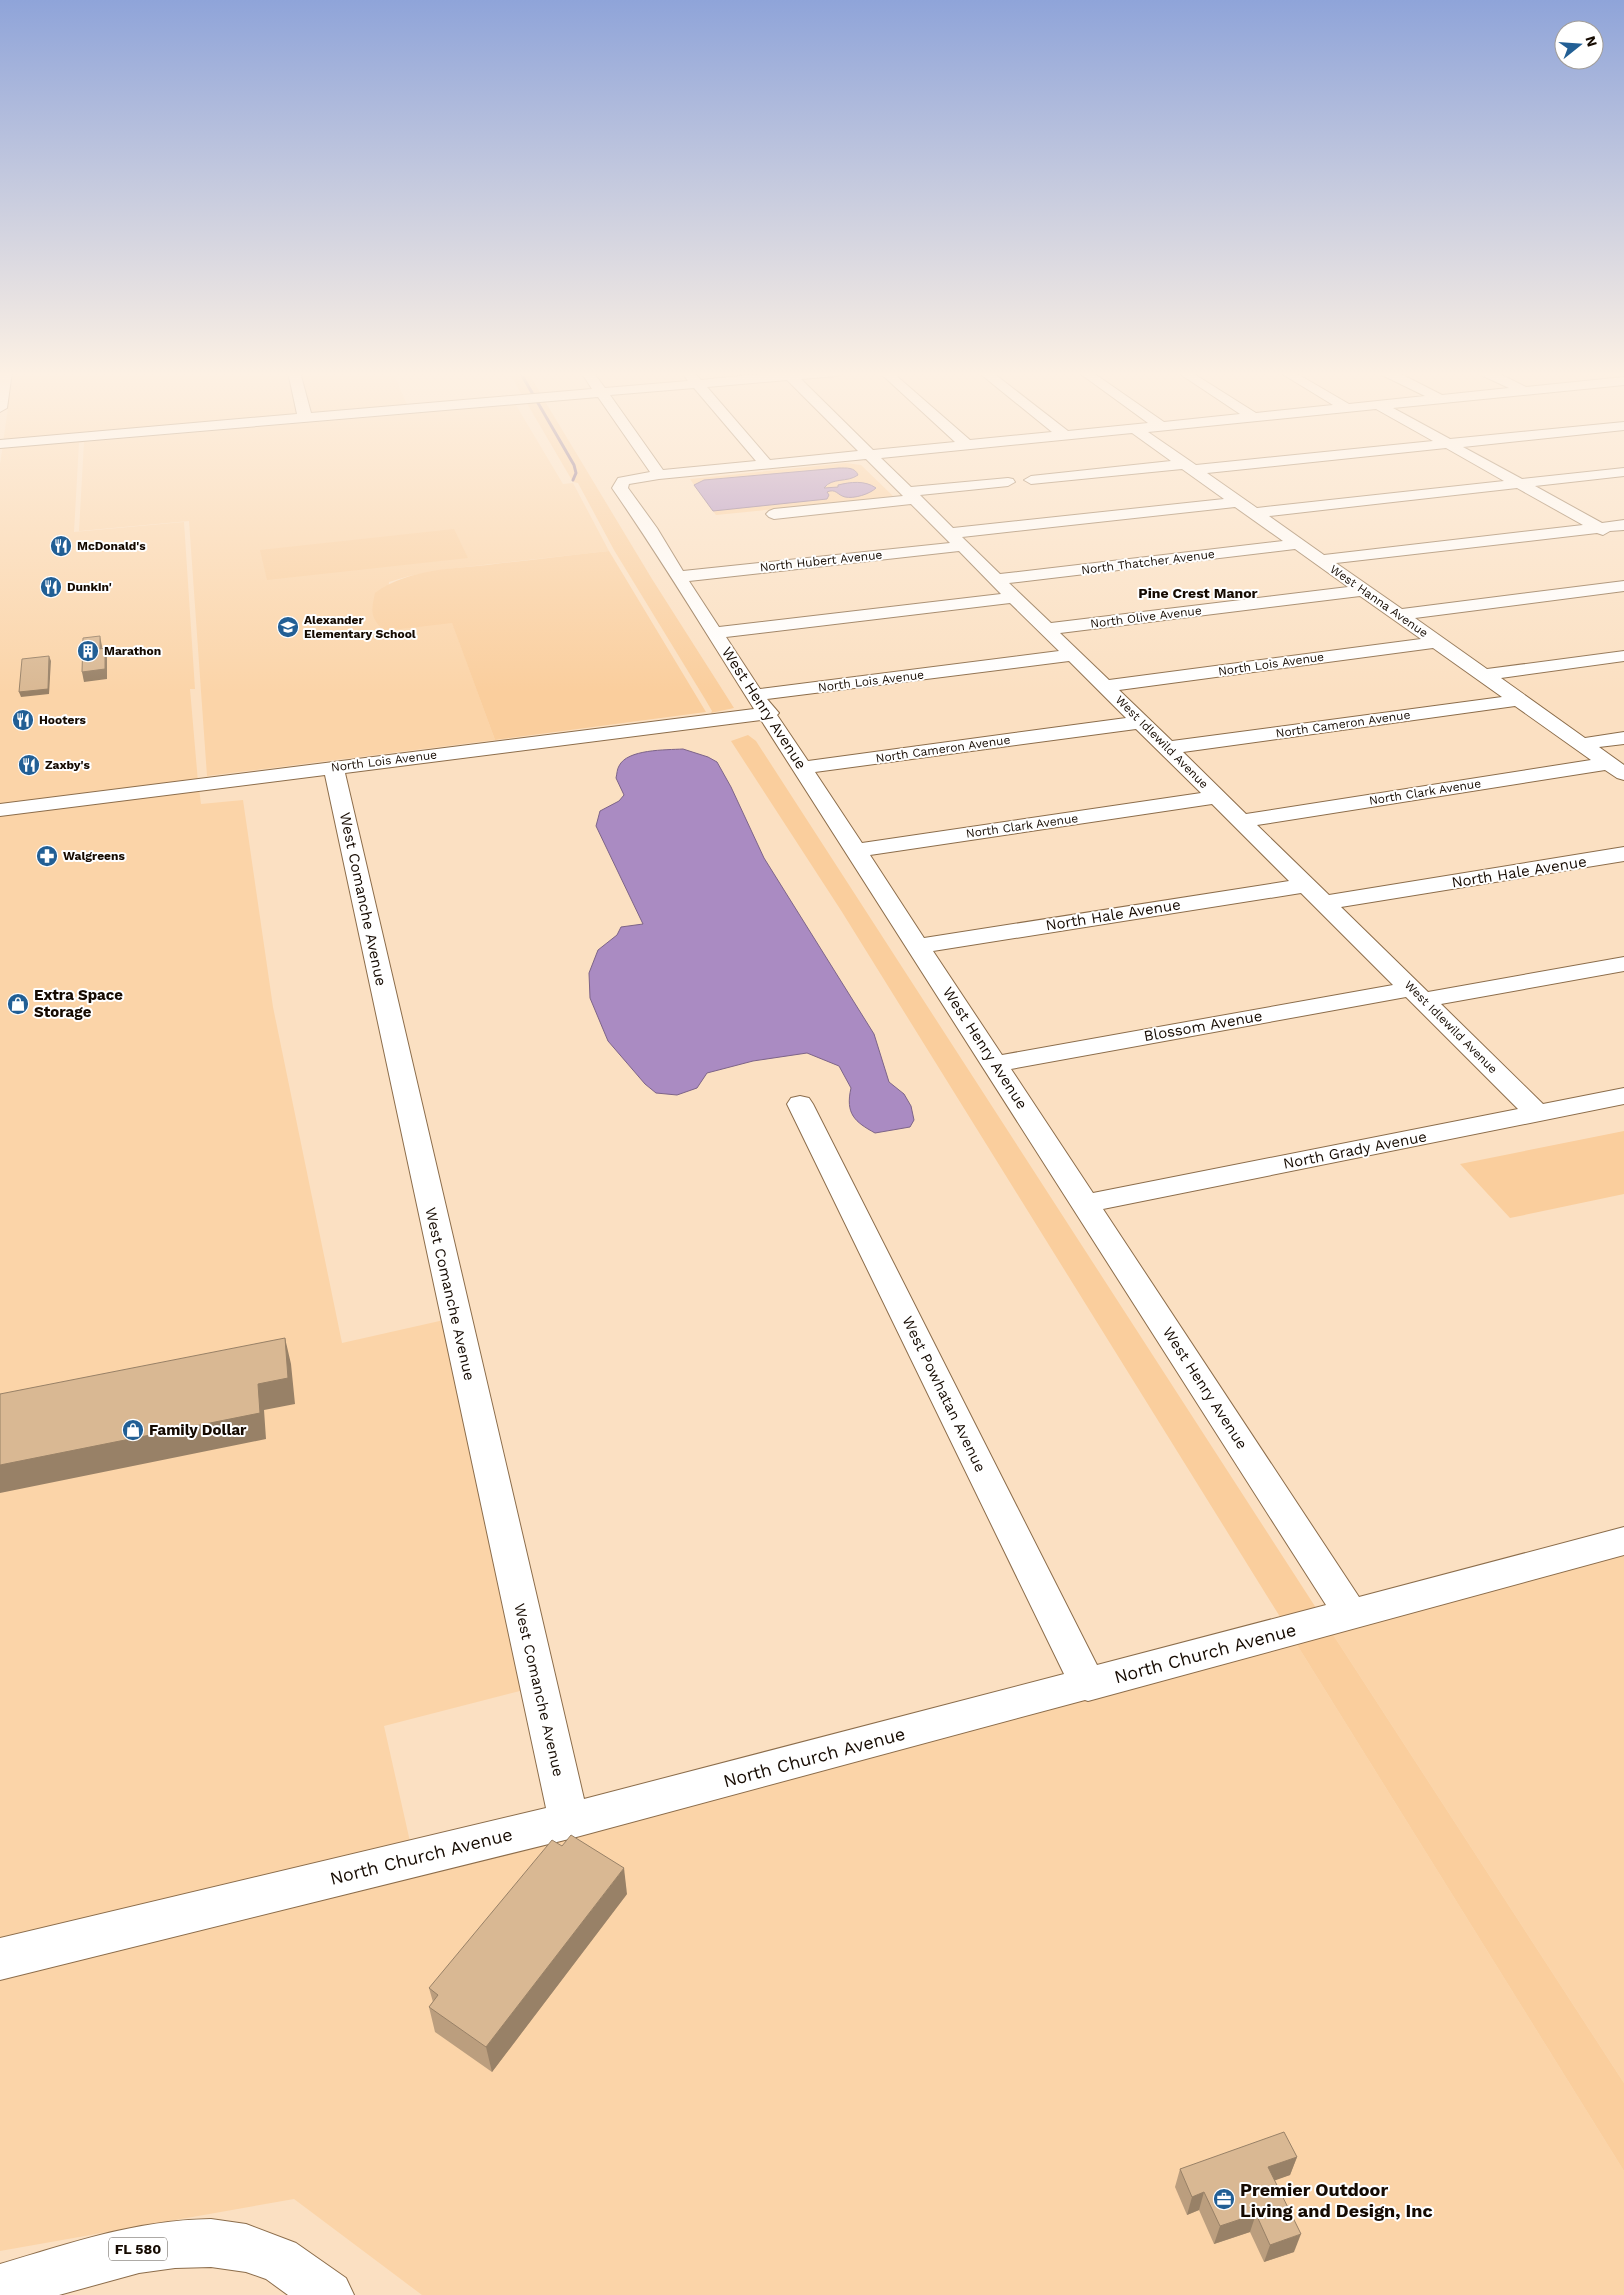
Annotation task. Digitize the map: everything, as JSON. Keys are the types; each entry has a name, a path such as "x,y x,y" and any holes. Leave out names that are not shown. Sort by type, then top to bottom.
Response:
{"street":[{"name":"West Henry Avenue","path":"631,479 623,481 620,488 649,528 714,633 857,850 1350,1613"},
{"name":"West Idlewild Avenue","path":"896,479 1538,1114"},
{"path":"1031,480 1042,479"},
{"name":"West Hanna Avenue","path":"1206,479 1616,768"},
{"path":"1511,479 1624,541"},
{"path":"1254,513 1562,479"},
{"path":"774,514 1008,482"},
{"name":"North Hubert Avenue","path":"678,577 1239,502"},
{"path":"1322,560 1624,525"},
{"name":"North Thatcher Avenue","path":"997,579 1299,544"},
{"path":"1399,615 1624,586"},
{"name":"North Olive Avenue","path":"1048,629 1364,590"},
{"path":"714,633 1016,597"},
{"name":"North Lois Avenue","path":"1105,686 1436,642"},
{"name":"North Lois Avenue","path":"0,810 334,768 1074,655"},
{"path":"1484,675 1624,656"},
{"name":"North Cameron Avenue","path":"1168,748 1519,700"},
{"name":"North Cameron Avenue","path":"803,768 1142,722"},
{"path":"1582,744 1624,738"},
{"name":"West Comanche Avenue","path":"334,768 569,1821"},
{"name":"North Clark Avenue","path":"1242,821 1616,768"},
{"name":"North Clark Avenue","path":"857,850 1218,797"},
{"name":"North Hale Avenue","path":"1325,903 1624,854"},
{"name":"North Hale Avenue","path":"919,946 1307,885"},
{"name":"Blossom Avenue","path":"995,1064 1417,994 1624,964"},
{"name":"North Grady Avenue","path":"1086,1204 1624,1096"},
{"name":"West Powhatan Avenue","path":"800,1104 1088,1685"},
{"name":"North Church Avenue","path":"0,1959 569,1821 1088,1685 1350,1613 1624,1541"},
{"name":"FL 580","path":"0,2289 146,2247 201,2243 237,2246 279,2260 329,2295"}],"shaded area":[{"path":"0,479 77,479 74,532 184,522 195,689 190,689 198,782 0,807"},
{"name":"Alexander Elementary School","path":"82,479 560,479 563,484 573,483 609,551 448,569 409,576 389,582 384,631 452,622 495,740 207,776 189,521 79,531"},
{"path":"571,479 592,479 652,579 734,708 711,713 712,711 705,699 614,550 578,483 573,482"},
{"path":"690,479 715,479 704,480 694,485"},
{"path":"848,479 876,479 894,497 716,515 713,511 826,499 826,492 834,490 839,493 874,486 853,482 838,485 839,487 824,488 831,482"},
{"path":"848,479 831,482 824,488 838,487 838,485 857,482 872,485 876,488 857,497 845,497 835,491 830,491 827,492 829,495 827,499 713,511 694,485 704,480"},
{"path":"454,529 468,558 267,580 260,550"},
{"path":"609,551 706,712 495,740 452,623 384,631 374,618 373,605 375,593 388,585 417,574"},
{"path":"748,735 756,741 1318,1611 1282,1620 842,912 731,741"},
{"path":"683,749 717,762 731,787 764,858 874,1034 889,1082 904,1094 911,1106 914,1120 910,1127 875,1133 862,1125 853,1116 851,1111 849,1097 851,1088 839,1066 807,1053 753,1061 707,1073 697,1088 677,1095 656,1093 645,1084 608,1041 590,998 589,973 598,950 617,935 621,927 643,924 596,826 600,811 619,801 624,795 616,778 618,767 623,760 638,753 648,751"},
{"path":"199,788 201,804 243,800 273,1007 342,1343 444,1320 524,1690 384,1726 411,1846 0,1946 0,813"},
{"path":"1624,1131 1624,1194 1510,1218 1460,1164"},
{"path":"1624,1555 1624,2083 1330,1630 1604,1557"},
{"path":"1330,1630 1624,2083 1624,2171 1294,1640"},
{"path":"1294,1640 1624,2171 1624,2295 422,2295 294,2199 0,2251 0,1972"}],"building":[{"path":"100,636 100,649 105,648 105,669 82,672 83,638"},
{"path":"49,656 48,689 19,692 22,659"},
{"path":"285,1338 288,1378 258,1384 260,1413 0,1465 0,1394"},
{"path":"571,1835 624,1868 486,2047 429,2007 438,1995 429,1988 552,1840 562,1846"},
{"name":"Premier Outdoor Living and Design, Inc","path":"1284,2132 1297,2157 1268,2167 1301,2234 1270,2245 1256,2214 1220,2226 1204,2192 1192,2197 1180,2169"}],"place":[{"name":"McDonald's","path":"61,546"},
{"name":"Dunkin'","path":"51,587"},
{"name":"Alexander Elementary School","path":"288,627"},
{"name":"Marathon","path":"88,651"},
{"name":"Hooters","path":"23,720"},
{"name":"Zaxby's","path":"29,765"},
{"name":"Walgreens","path":"47,856"},
{"name":"Extra Space Storage","path":"18,1004"},
{"name":"Family Dollar","path":"133,1430"},
{"name":"Premier Outdoor Living and Design, Inc","path":"1224,2199"}],"district":[{"name":"Pine Crest Manor","path":"1198,593"}]}
